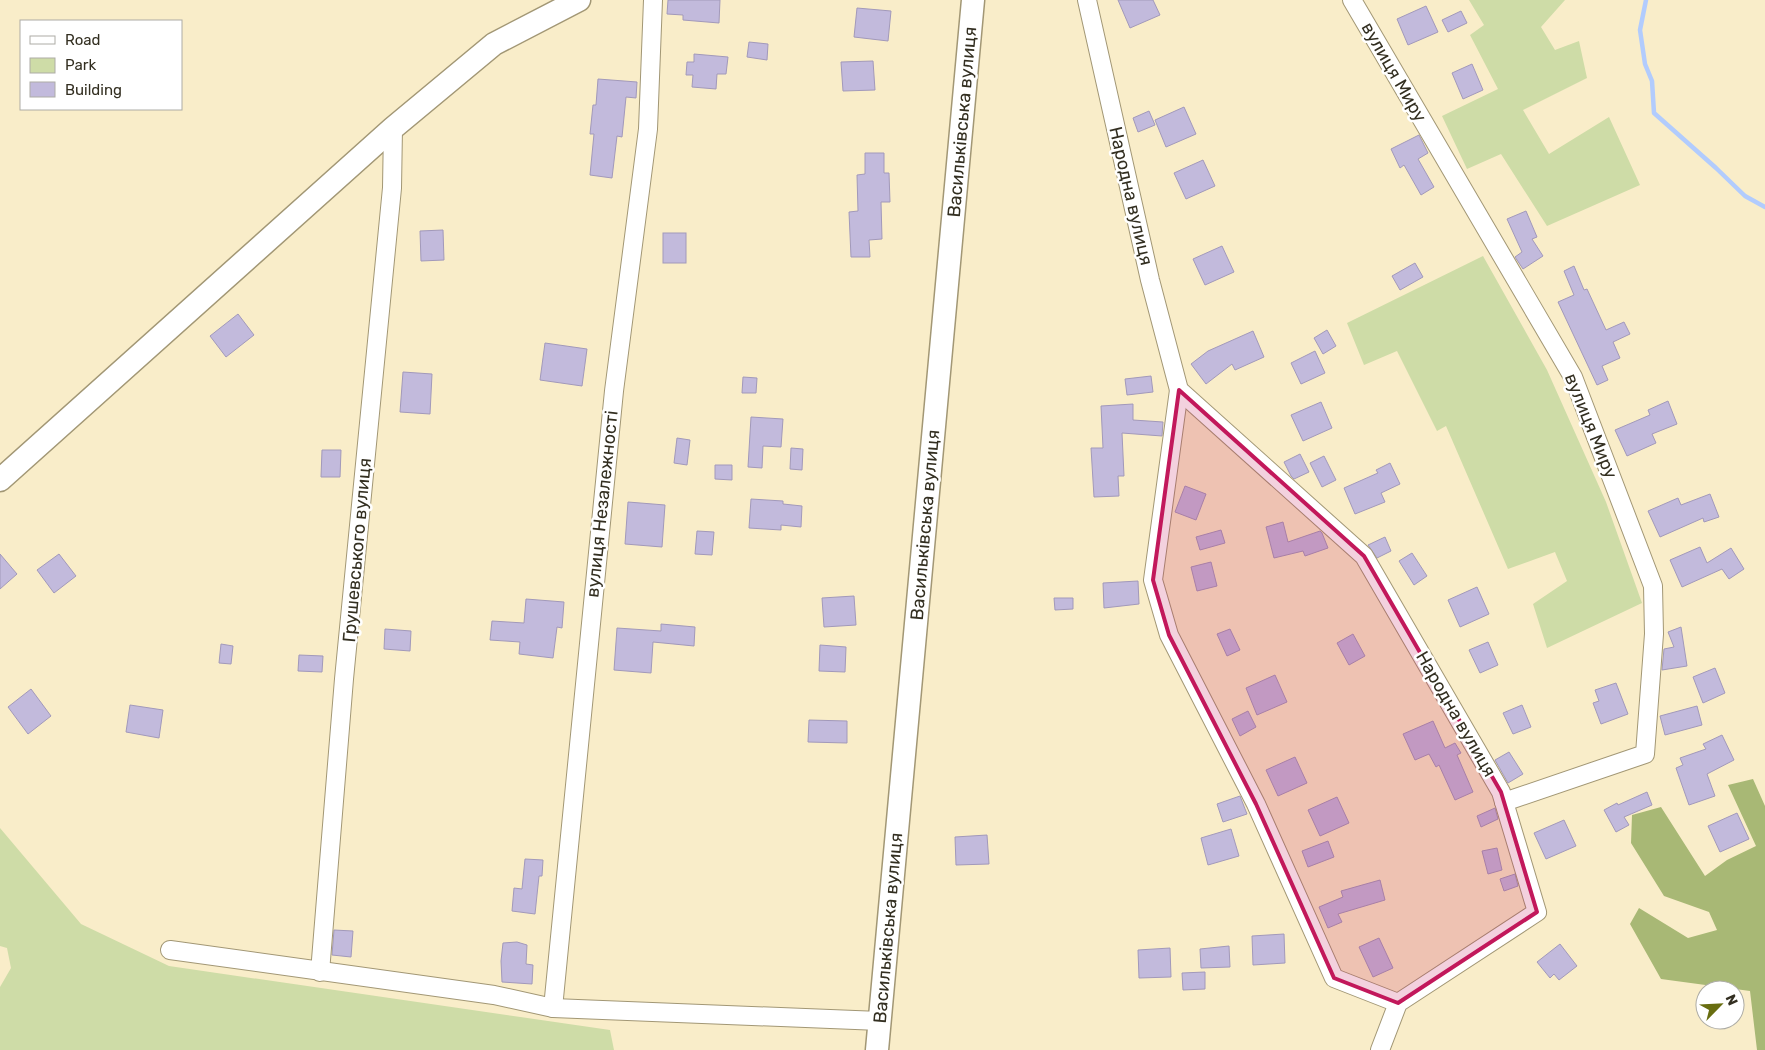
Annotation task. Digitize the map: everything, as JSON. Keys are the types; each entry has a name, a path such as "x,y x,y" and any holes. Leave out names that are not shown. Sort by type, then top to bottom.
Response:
{"street":[{"path":"0,480 393,128 494,44 579,0"},
{"name":"вулиця Незалежності","path":"553,1008 614,391 648,129 653,0"},
{"name":"Васильківська вулиця","path":"877,1050 973,0"},
{"name":"Народна вулиця","path":"1087,0 1150,280 1179,390 1153,580 1170,635 1256,804 1334,978 1398,1003 1537,912 1501,792 1364,556 1179,390"},
{"name":"вулиця Миру","path":"1352,0 1573,377 1653,586 1654,634 1645,754 1504,802"},
{"name":"Грушевського вулиця","path":"320,972 344,679 392,188 393,128"},
{"path":"170,950 494,995 553,1008 880,1021"},
{"path":"1380,1050 1398,1003"}],"highlighted area":[{"path":"1179,390 1364,556 1501,792 1537,912 1398,1003 1334,978 1256,804 1169,635 1153,580"}],"green space":[{"path":"1469,0 1565,0 1541,27 1555,50 1579,41 1587,78 1523,110 1549,154 1609,117 1640,185 1547,226 1501,154 1467,169 1442,116 1498,89 1470,35 1484,25"},
{"path":"1483,256 1547,370 1606,502 1642,603 1547,648 1533,604 1567,581 1555,552 1508,569 1446,426 1437,431 1397,351 1364,365 1347,323"},
{"path":"1753,779 1765,806 1765,1050 1757,1050 1750,991 1745,990 1745,980 1695,980 1695,984 1661,979 1630,924 1639,908 1688,938 1717,930 1709,912 1664,896 1631,843 1632,815 1661,807 1705,876 1727,860 1756,846 1728,785"},
{"path":"0,828 81,924 169,966 610,1030 614,1050 0,1050 0,987 11,968 7,948 0,946"}],"building":[{"path":"668,0 720,0 719,23 683,20 683,15 667,14"},
{"path":"1118,0 1153,0 1160,15 1130,28"},
{"path":"1426,6 1438,32 1408,45 1397,19"},
{"path":"857,8 891,11 888,41 854,37"},
{"path":"1461,11 1467,23 1448,32 1442,20"},
{"path":"749,42 768,44 767,60 747,57"},
{"path":"694,54 728,57 726,74 717,74 716,89 692,87 693,75 686,75 687,62 694,62"},
{"path":"873,61 875,90 843,91 841,62"},
{"path":"1472,64 1483,90 1463,99 1452,73"},
{"path":"598,79 637,82 636,98 626,97 622,137 617,136 612,178 590,175 594,134 590,134 593,105 596,105"},
{"path":"1184,107 1196,134 1166,147 1155,120"},
{"path":"1149,111 1155,125 1138,132 1133,118"},
{"path":"1419,135 1428,153 1418,159 1434,187 1421,195 1404,165 1400,168 1391,149"},
{"path":"865,153 884,153 884,173 889,173 890,202 881,202 882,239 869,240 870,257 851,257 849,212 858,211 857,175 865,174"},
{"path":"1203,160 1215,186 1186,199 1174,173"},
{"path":"1526,211 1537,237 1532,239 1543,256 1523,269 1515,257 1522,252 1507,219"},
{"path":"443,230 444,260 421,261 420,231"},
{"path":"663,233 686,233 686,263 663,263"},
{"path":"1222,246 1234,272 1205,285 1193,259"},
{"path":"1415,263 1423,277 1400,290 1392,276"},
{"path":"1574,266 1584,290 1587,289 1606,330 1624,322 1630,334 1613,342 1620,358 1602,366 1608,380 1597,385 1558,302 1574,295 1564,271"},
{"path":"238,314 254,335 226,357 210,336"},
{"path":"1327,330 1336,346 1323,354 1314,338"},
{"path":"1253,331 1264,357 1235,370 1232,364 1206,384 1191,364 1208,351"},
{"path":"545,343 587,349 582,386 540,380"},
{"path":"1315,351 1325,373 1301,384 1291,363"},
{"path":"403,372 432,374 430,414 400,412"},
{"path":"1151,376 1153,392 1127,395 1125,379"},
{"path":"743,377 757,378 756,393 742,393"},
{"path":"1668,401 1677,424 1652,434 1656,443 1627,456 1615,430 1650,415 1648,410"},
{"path":"1321,402 1332,428 1303,441 1291,415"},
{"path":"1133,404 1133,420 1163,422 1162,436 1122,433 1124,476 1118,476 1119,496 1094,497 1091,448 1103,448 1101,406"},
{"path":"751,417 783,419 781,447 763,446 762,468 748,467"},
{"path":"677,438 690,440 687,465 674,463"},
{"path":"791,448 803,449 802,470 790,469"},
{"path":"322,450 341,450 340,477 321,477"},
{"path":"1300,454 1309,472 1294,479 1284,462"},
{"path":"1324,456 1336,480 1322,487 1310,463"},
{"path":"1390,463 1400,484 1381,493 1385,502 1355,514 1344,488 1378,473 1376,470"},
{"path":"715,465 732,465 732,480 715,479"},
{"path":"1185,486 1206,494 1196,520 1175,512"},
{"path":"1710,494 1719,517 1704,522 1703,518 1660,537 1648,511 1678,498 1681,505"},
{"path":"751,499 783,501 783,504 802,506 801,527 781,525 781,530 749,528"},
{"path":"628,502 665,505 662,547 625,544"},
{"path":"1283,522 1288,542 1320,531 1328,548 1305,556 1303,551 1274,558 1266,527"},
{"path":"1221,530 1225,543 1200,550 1196,537"},
{"path":"697,531 714,532 712,555 695,554"},
{"path":"1385,537 1391,551 1377,558 1368,545"},
{"path":"1700,547 1707,563 1731,548 1744,569 1729,579 1722,569 1682,587 1670,560"},
{"path":"1412,553 1427,576 1414,585 1399,561"},
{"path":"0,554 17,574 0,589"},
{"path":"59,554 76,576 54,593 37,570"},
{"path":"1211,562 1217,586 1197,591 1191,567"},
{"path":"1138,581 1139,604 1104,608 1103,583"},
{"path":"1477,587 1489,614 1460,627 1448,600"},
{"path":"854,596 856,625 824,627 822,598"},
{"path":"1054,598 1073,598 1073,609 1055,610"},
{"path":"526,599 564,602 562,628 557,627 553,658 519,654 520,642 490,640 492,621 524,623"},
{"path":"661,624 695,627 694,646 653,642 651,673 614,670 617,628 661,631"},
{"path":"1681,627 1687,666 1662,670 1664,649 1674,647 1668,632"},
{"path":"385,629 411,631 410,651 384,649"},
{"path":"1230,629 1240,650 1227,656 1217,634"},
{"path":"1353,634 1365,656 1349,665 1337,643"},
{"path":"1488,642 1498,665 1480,673 1469,650"},
{"path":"221,644 233,646 231,664 219,663"},
{"path":"820,645 846,647 845,672 819,671"},
{"path":"299,655 323,656 322,672 298,671"},
{"path":"1715,668 1725,693 1703,703 1693,677"},
{"path":"1275,675 1287,702 1257,715 1246,688"},
{"path":"1616,683 1628,714 1601,724 1593,703 1599,701 1595,690"},
{"path":"31,689 51,716 28,734 8,707"},
{"path":"130,705 163,710 159,738 126,732"},
{"path":"1522,705 1531,727 1513,734 1503,713"},
{"path":"1697,706 1702,725 1665,735 1660,716"},
{"path":"1248,711 1256,727 1240,736 1232,719"},
{"path":"809,720 847,721 847,743 808,742"},
{"path":"1433,721 1445,748 1455,743 1461,753 1457,755 1473,792 1455,800 1439,765 1436,767 1429,754 1415,760 1403,734"},
{"path":"1722,735 1734,760 1707,774 1715,796 1689,805 1676,768 1683,765 1680,758 1706,749 1703,744"},
{"path":"1509,752 1523,774 1508,783 1495,760"},
{"path":"1295,757 1307,783 1278,796 1266,770"},
{"path":"1647,792 1652,805 1624,817 1629,825 1616,832 1604,810"},
{"path":"1240,796 1247,814 1223,822 1217,804"},
{"path":"1337,797 1349,823 1320,836 1308,810"},
{"path":"1495,808 1498,819 1481,827 1477,816"},
{"path":"1737,813 1749,839 1720,852 1708,826"},
{"path":"1564,820 1576,846 1546,859 1534,833"},
{"path":"1231,829 1239,856 1208,865 1201,838"},
{"path":"987,835 989,864 956,865 955,837"},
{"path":"1328,841 1334,857 1308,867 1302,851"},
{"path":"1497,848 1502,870 1488,874 1482,851"},
{"path":"525,859 543,860 542,876 539,876 535,914 512,911 514,888 522,889"},
{"path":"1515,874 1518,886 1504,891 1500,879"},
{"path":"1380,880 1385,900 1338,914 1342,922 1328,928 1319,907 1343,897 1341,891"},
{"path":"334,930 353,931 351,957 332,955"},
{"path":"1284,934 1285,963 1253,965 1252,936"},
{"path":"1379,938 1393,968 1373,977 1359,947"},
{"path":"517,942 527,945 526,964 533,965 532,984 502,982 501,961 503,943"},
{"path":"1560,944 1577,966 1559,980 1554,974 1550,978 1537,962"},
{"path":"1229,946 1230,967 1201,968 1200,949"},
{"path":"1170,948 1171,977 1139,978 1138,950"},
{"path":"1205,972 1205,989 1183,990 1182,973"}],"waterway":[{"path":"1646,0 1640,30 1645,64 1652,81 1654,113 1745,196 1765,207"}]}
